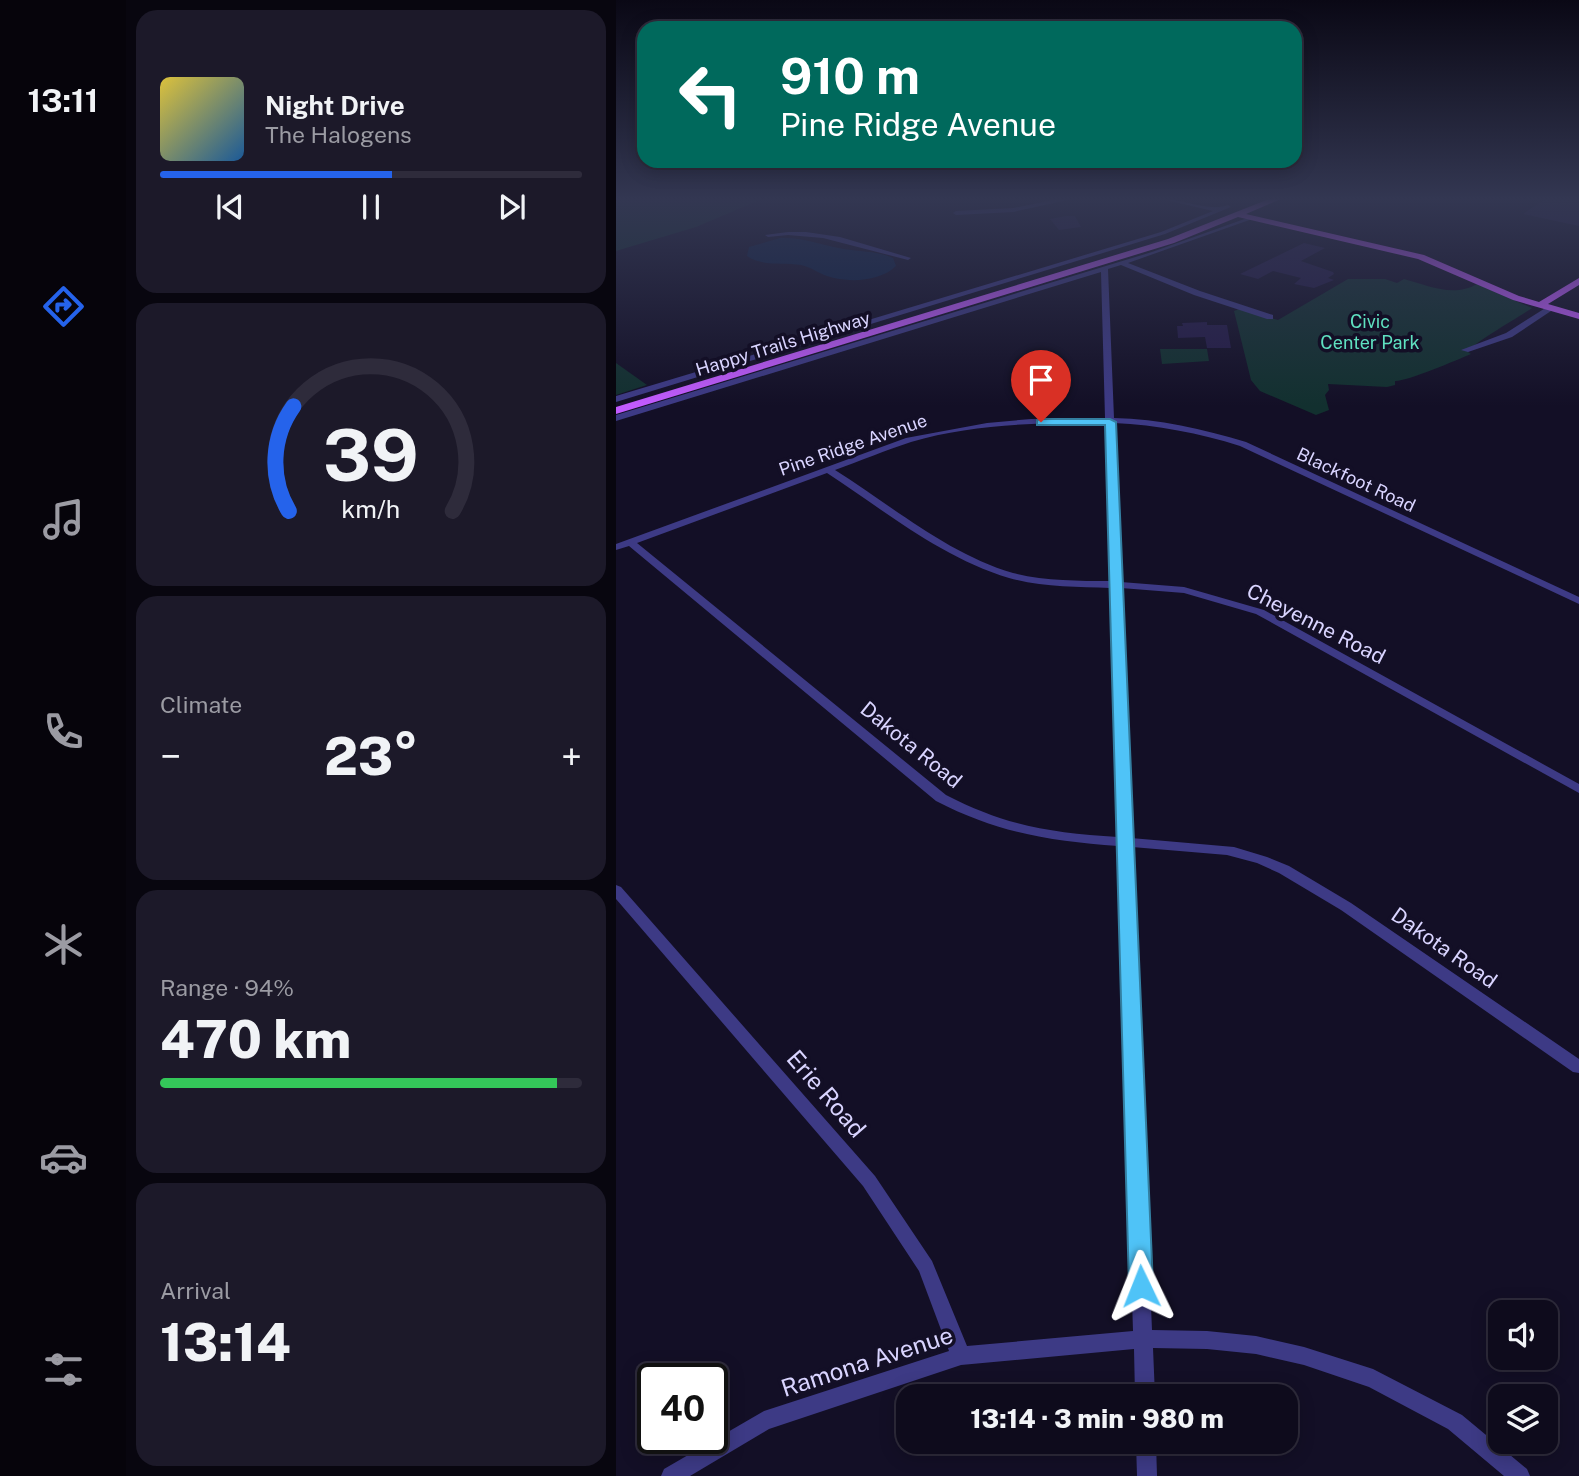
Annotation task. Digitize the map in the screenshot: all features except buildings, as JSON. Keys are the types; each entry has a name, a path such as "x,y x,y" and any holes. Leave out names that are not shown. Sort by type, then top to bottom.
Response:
{"main road":[{"name":"Happy Trails Highway","path":"616,401 1062,268"},
{"name":"Happy Trails Highway","path":"616,411 1083,268"},
{"path":"1449,268 1547,306 1579,314"},
{"path":"1547,306 1579,281"},
{"path":"1547,306 1579,291"}],"street":[{"path":"616,418 1104,268 1145,1384"},
{"path":"1134,268 1197,293 1270,317"},
{"path":"1465,350 1497,338 1547,306"},
{"name":"Pine Ridge Avenue","path":"616,547 909,440 949,429 994,423 1110,422"},
{"name":"Blackfoot Road","path":"1110,422 1191,428 1227,438 1579,601"},
{"name":"Cheyenne Road","path":"829,470 982,566 1050,583 1170,588 1217,597 1260,612 1579,789"},
{"name":"Dakota Road","path":"630,542 941,798 958,808 1015,831 1045,837 1124,841 1239,853 1301,879 1362,917 1579,1067"},
{"name":"Erie Road","path":"616,890 869,1181 926,1267 961,1356"},
{"name":"Ramona Avenue","path":"671,1476 764,1421 961,1356 1143,1339 1207,1340 1256,1345 1304,1356 1373,1379 1455,1422 1520,1476"},
{"path":"1146,1454 1147,1476"}],"green space":[{"name":"Civic Center Park","path":"1348,279 1385,279 1397,283 1404,279 1449,290 1477,284 1532,308 1479,342 1468,352 1471,354 1395,381 1395,385 1387,387 1328,384 1329,390 1325,395 1329,410 1316,415 1260,391 1251,380 1234,311 1239,309 1278,320"},
{"path":"1160,349 1207,349 1209,361 1162,364"},
{"path":"616,363 647,385 616,395"}],"water":[{"path":"810,268 893,268 863,280 827,276"}],"route":[{"path":"1041,422 1110,422 1141,1286"}]}
